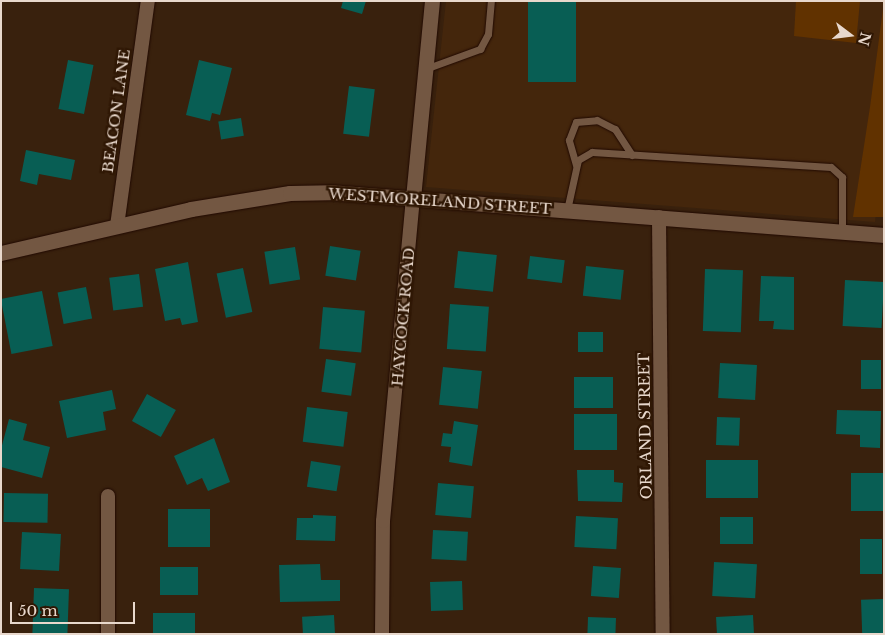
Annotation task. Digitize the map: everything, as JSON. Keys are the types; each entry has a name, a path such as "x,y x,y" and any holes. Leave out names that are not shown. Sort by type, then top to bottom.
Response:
{"main road":[{"name":"HAYCOCK ROAD","path":"414,198 424,69 432,1"},
{"name":"WESTMORELAND STREET","path":"1,253 191,208 290,193 358,193 842,230 884,235"}],"street":[{"name":"BEACON LANE","path":"117,226 148,1"},
{"name":"HAYCOCK ROAD","path":"382,634 383,521 414,198"},
{"name":"ORLAND STREET","path":"659,217 663,634"},
{"path":"108,496 108,634"}],"lane":[{"path":"424,69 480,49 488,34 491,1"},
{"path":"577,166 569,140 576,122 597,120 615,129 632,155"},
{"path":"567,210 578,160 592,152 831,167 842,176 842,230"}],"shaded area":[{"path":"446,1 884,1 884,145 875,222 426,187"},
{"path":"796,1 860,1 856,43 794,36"},
{"path":"884,1 884,217 853,217 870,107"}],"building":[{"path":"343,1 366,1 362,14 341,8"},
{"path":"528,1 576,1 576,82 528,82"},
{"path":"68,60 94,65 84,114 58,109"},
{"path":"199,60 232,68 220,115 212,113 210,121 186,115"},
{"path":"349,86 375,89 369,137 343,134"},
{"path":"241,118 244,136 221,139 218,122"},
{"path":"26,150 75,160 71,180 39,174 37,185 20,181"},
{"path":"330,246 361,251 356,280 325,276"},
{"path":"295,247 300,280 270,284 264,252"},
{"path":"458,251 497,255 493,292 454,288"},
{"path":"530,256 565,260 562,283 527,279"},
{"path":"188,262 198,322 182,325 180,318 165,321 155,269"},
{"path":"586,266 624,270 621,300 583,296"},
{"path":"243,268 252,312 226,318 217,274"},
{"path":"705,269 743,270 741,332 703,331"},
{"path":"139,274 143,307 113,310 109,278"},
{"path":"761,276 794,277 794,330 773,329 774,321 759,321"},
{"path":"845,280 884,282 882,328 843,326"},
{"path":"86,287 92,318 64,324 58,293"},
{"path":"42,291 53,346 11,354 1,299"},
{"path":"450,304 489,307 486,352 447,349"},
{"path":"323,307 365,311 361,353 319,349"},
{"path":"578,332 603,332 603,352 578,352"},
{"path":"326,359 356,363 351,396 321,392"},
{"path":"861,360 881,360 881,389 861,389"},
{"path":"720,363 757,365 755,400 718,398"},
{"path":"443,367 482,371 478,409 439,405"},
{"path":"574,377 613,377 613,408 574,408"},
{"path":"112,390 116,409 103,412 106,430 67,438 59,401"},
{"path":"147,394 176,410 161,437 132,421"},
{"path":"307,407 348,412 343,447 303,442"},
{"path":"837,410 881,411 880,448 860,447 860,435 836,434"},
{"path":"574,414 617,414 617,450 574,450"},
{"path":"717,417 740,418 739,446 716,445"},
{"path":"9,419 27,424 23,440 50,447 42,478 1,467 1,449"},
{"path":"454,421 478,425 472,466 449,462 451,447 441,446 443,433 452,434"},
{"path":"214,438 230,482 208,491 202,478 187,485 174,456"},
{"path":"706,460 758,460 758,498 706,498"},
{"path":"311,461 341,466 337,491 307,487"},
{"path":"577,470 614,470 614,482 623,483 622,502 578,501"},
{"path":"851,473 884,473 884,511 851,511"},
{"path":"438,483 474,486 471,518 435,515"},
{"path":"4,493 48,494 47,523 3,522"},
{"path":"168,509 210,509 210,547 168,547"},
{"path":"313,515 336,516 335,541 296,540 297,518 313,518"},
{"path":"576,516 618,518 616,549 574,547"},
{"path":"720,517 753,517 753,544 720,544"},
{"path":"433,530 468,532 466,561 431,559"},
{"path":"22,532 61,534 59,571 20,569"},
{"path":"860,539 882,539 882,574 860,574"},
{"path":"714,562 757,564 755,598 712,596"},
{"path":"320,564 321,580 340,580 340,601 280,602 279,565"},
{"path":"593,566 621,568 619,598 591,596"},
{"path":"160,567 198,567 198,595 160,595"},
{"path":"462,581 463,610 431,611 430,582"},
{"path":"34,588 69,589 67,634 32,634"},
{"path":"883,599 884,634 862,634 861,600"},
{"path":"153,613 195,613 195,634 153,634"},
{"path":"334,615 335,634 303,634 302,617"},
{"path":"753,615 754,634 717,634 716,617"},
{"path":"588,617 616,618 615,634 587,634"}]}
